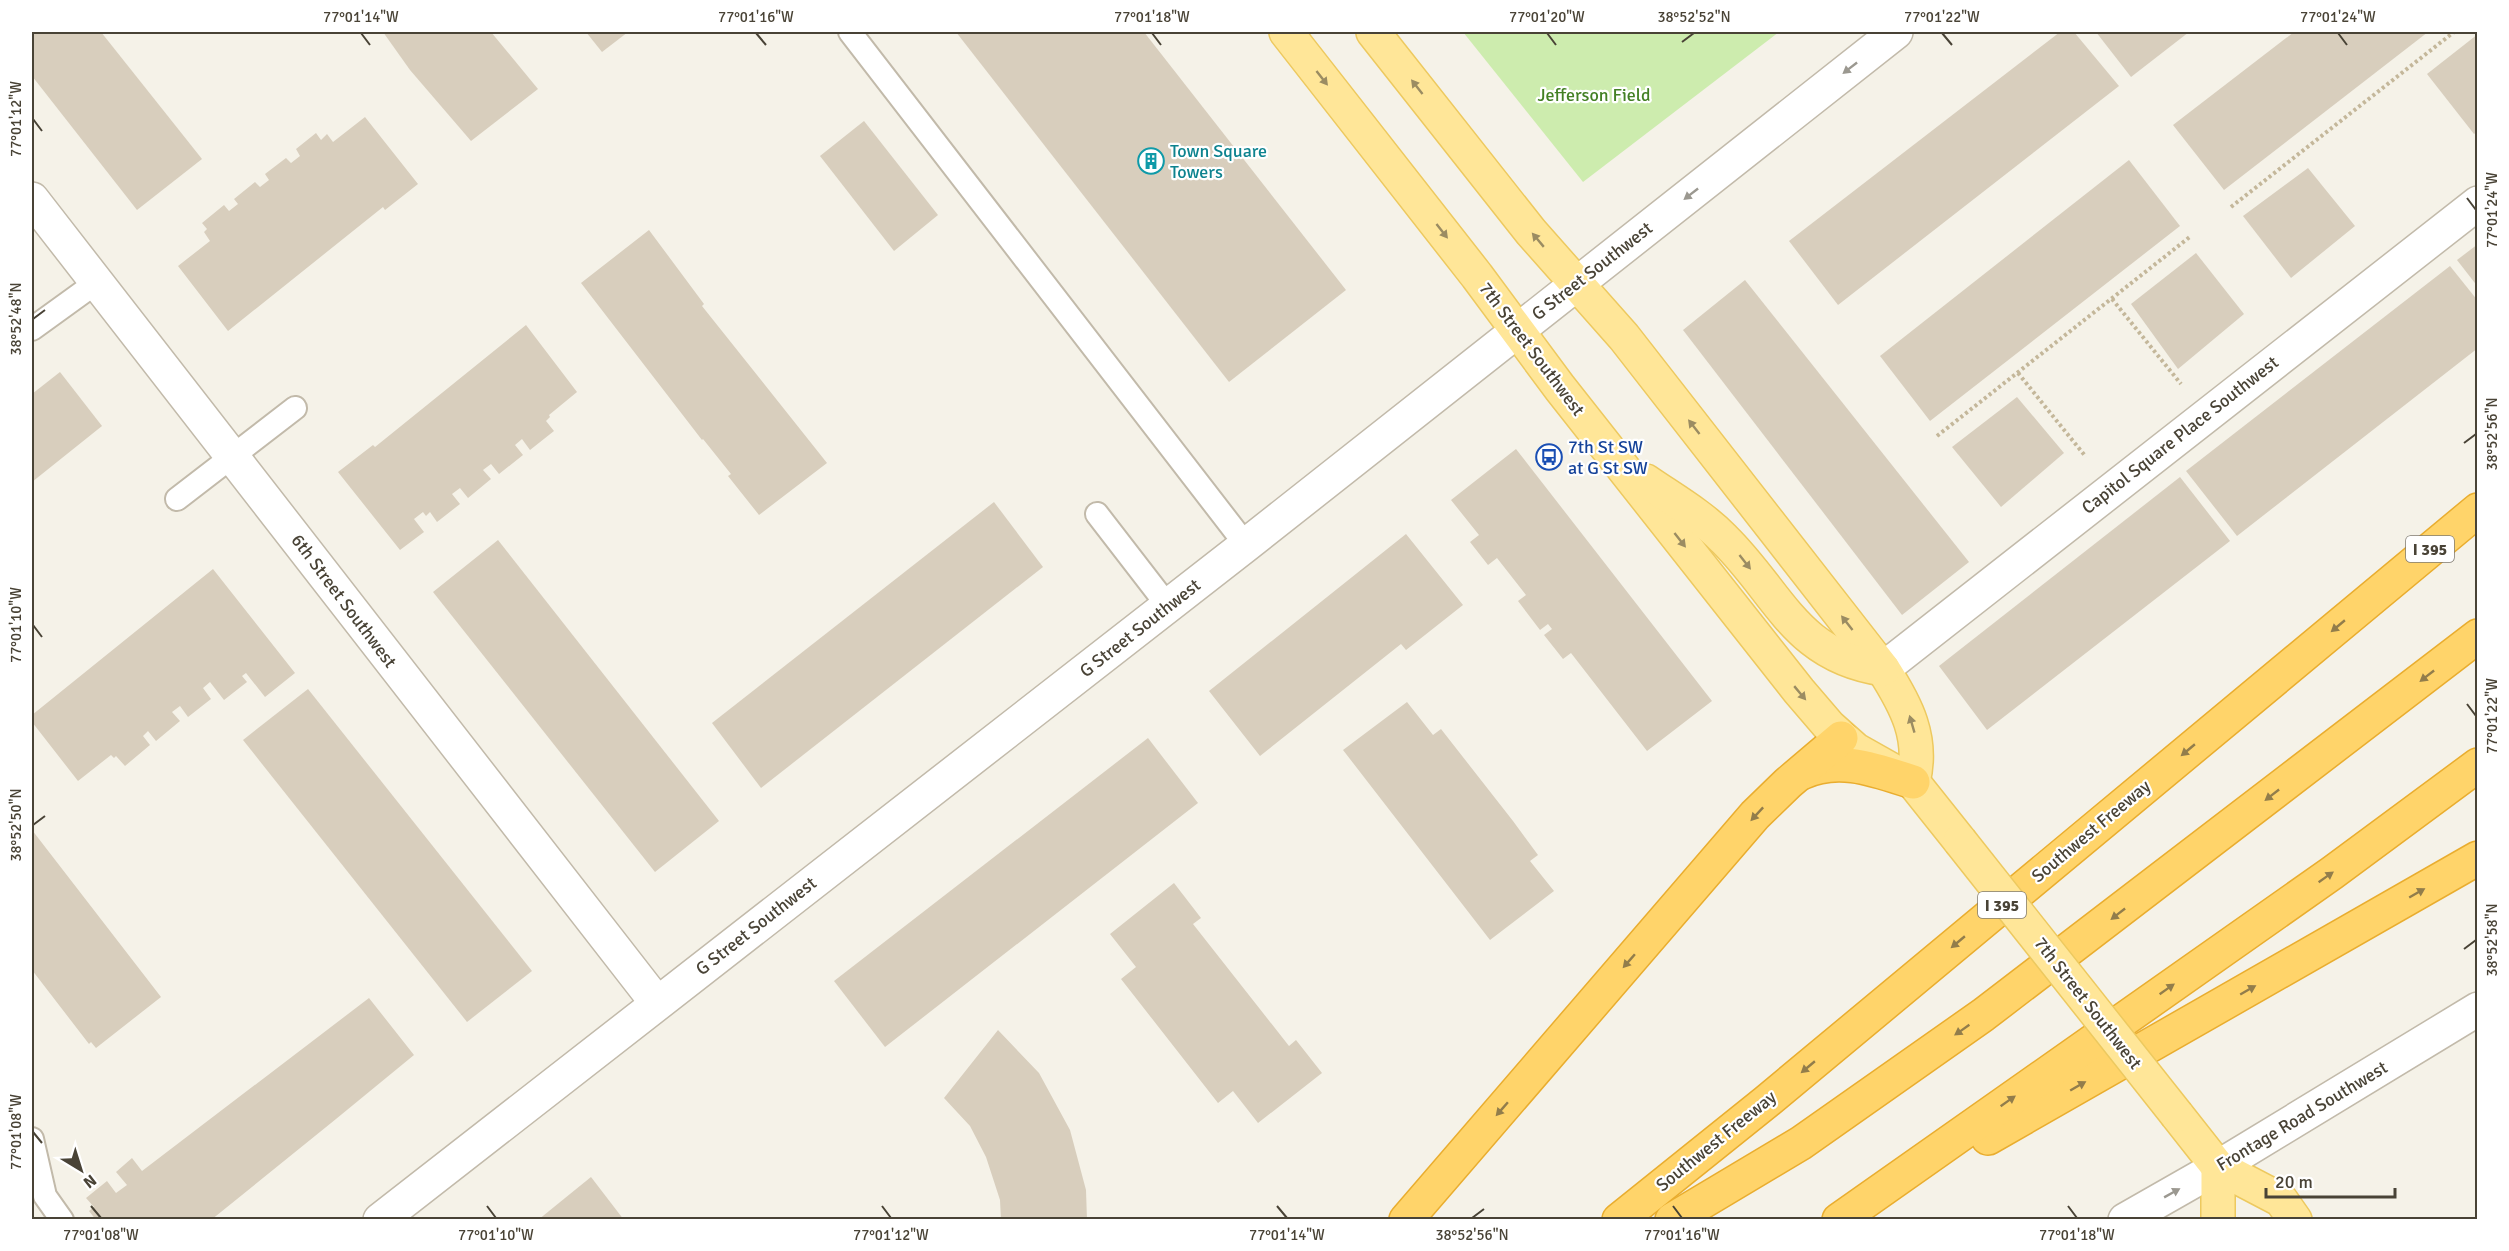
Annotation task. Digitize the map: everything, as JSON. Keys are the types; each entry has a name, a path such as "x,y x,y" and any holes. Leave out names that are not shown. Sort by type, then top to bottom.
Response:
{"highway":[{"name":"Southwest Freeway","path":"1619,1220 1776,1094 2478,510"},
{"path":"2383,588 2478,520"},
{"path":"1672,1220 1801,1143 1983,1016 2476,638"},
{"path":"1406,1220 1755,815 1841,738"},
{"path":"1800,774 1824,764 1838,764 1867,767 1913,782"},
{"path":"1839,1220 2322,880 2478,765"},
{"path":"1845,1220 2478,858"}],"main road":[{"name":"7th Street Southwest","path":"1286,32 1772,659 1841,738 1873,762 1913,782 2218,1167 2281,1200 2295,1220"},
{"path":"1373,32 1576,285 1624,337 1884,669 1902,700 1914,729 1917,757 1913,782"},
{"path":"1618,461 1723,537 1794,624 1810,639 1826,650 1856,664 1884,669"},
{"path":"2218,1167 2218,1220"}],"street":[{"name":"G Street Southwest","path":"380,1220 1246,545 1896,32"},
{"name":"6th Street Southwest","path":"32,199 657,1004"},
{"name":"Capitol Square Place Southwest","path":"1884,669 2478,203"},
{"name":"Frontage Road Southwest","path":"2125,1220 2218,1167 2478,1009"}],"lane":[{"path":"850,32 1246,545"},
{"path":"32,329 97,282"},
{"path":"177,499 295,408"},
{"path":"1097,514 1168,606"},
{"path":"32,1139 45,1196 62,1220"}],"path":[{"path":"2231,207 2454,32"},
{"path":"1937,436 2191,236"},
{"path":"2112,299 2181,384"},
{"path":"2018,374 2086,457"}],"green space":[{"name":"Jefferson Field","path":"1463,32 1779,32 1583,182"}],"building":[{"path":"32,32 101,32 202,159 137,210 32,76"},
{"path":"383,32 491,32 538,89 471,141 410,70"},
{"path":"586,32 628,32 602,52"},
{"name":"Town Square Towers","path":"956,32 1144,32 1346,290 1229,382"},
{"path":"2060,32 2074,32 2119,86 1838,305 1789,241"},
{"path":"2096,32 2189,32 2131,77"},
{"path":"2294,32 2428,32 2224,190 2173,125"},
{"path":"2478,34 2478,131 2474,134 2427,74"},
{"path":"365,117 418,184 385,210 383,207 228,331 178,266 210,241 204,232 207,229 202,223 224,205 229,211 238,204 234,199 255,182 260,187 269,180 265,174 286,158 291,163 300,156 296,149 316,133 321,140 327,134 333,142"},
{"path":"864,121 938,215 894,251 820,156"},
{"path":"2129,160 2180,226 1930,421 1880,356"},
{"path":"2308,168 2355,226 2291,278 2243,216"},
{"path":"649,230 704,304 702,306 827,463 759,515 728,476 731,474 702,440 581,283"},
{"path":"2478,244 2478,287 2457,260"},
{"path":"2196,253 2244,314 2178,369 2131,304"},
{"path":"2450,266 2478,301 2478,348 2237,536 2186,471"},
{"path":"1745,280 1969,562 1902,615 1683,330"},
{"path":"526,325 577,392 549,415 546,421 554,431 530,450 522,439 515,445 523,455 499,474 491,464 483,470 491,479 468,498 460,488 452,494 460,504 437,522 430,512 426,516 423,512 414,519 424,532 400,550 338,472 373,445 375,447"},
{"path":"60,372 102,426 32,482 32,394"},
{"path":"2017,397 2064,453 2001,507 1952,447"},
{"path":"1516,449 1712,701 1647,751 1571,653 1563,659 1544,635 1552,629 1548,624 1540,630 1518,601 1526,595 1497,558 1488,565 1470,542 1479,535 1451,500"},
{"path":"2180,477 2230,541 1987,730 1939,666"},
{"path":"994,502 1043,567 761,788 712,723"},
{"path":"1406,534 1463,605 1406,650 1401,644 1260,756 1209,691"},
{"path":"498,540 719,821 655,872 433,592"},
{"path":"213,569 295,673 265,697 246,673 242,676 247,682 224,700 210,682 203,688 211,699 188,717 180,706 172,712 180,721 156,741 148,731 143,736 150,745 125,766 116,756 114,758 111,755 78,781 32,722 32,715"},
{"path":"308,689 532,971 467,1022 243,740"},
{"path":"1407,702 1433,735 1441,729 1513,821 1538,855 1530,861 1554,891 1490,940 1343,750"},
{"path":"1148,738 1198,803 885,1047 834,981"},
{"path":"32,830 161,997 96,1048 91,1042 89,1044 32,970"},
{"path":"1174,883 1201,918 1193,924 1289,1046 1296,1040 1322,1073 1258,1123 1233,1091 1218,1103 1121,979 1136,967 1110,934"},
{"path":"369,998 414,1055 336,1119 211,1220 96,1220 89,1211 94,1207 86,1198 107,1181 116,1193 127,1185 116,1172 132,1158 142,1171"},
{"path":"998,1030 1039,1073 1070,1130 1086,1190 1087,1220 1001,1220 1000,1200 986,1157 970,1126 944,1098"},
{"path":"591,1177 624,1220 538,1220 570,1194"}],"place":[{"name":"Town Square Towers","path":"1151,161"},
{"name":"7th St SW at G St SW","path":"1549,457"}]}
